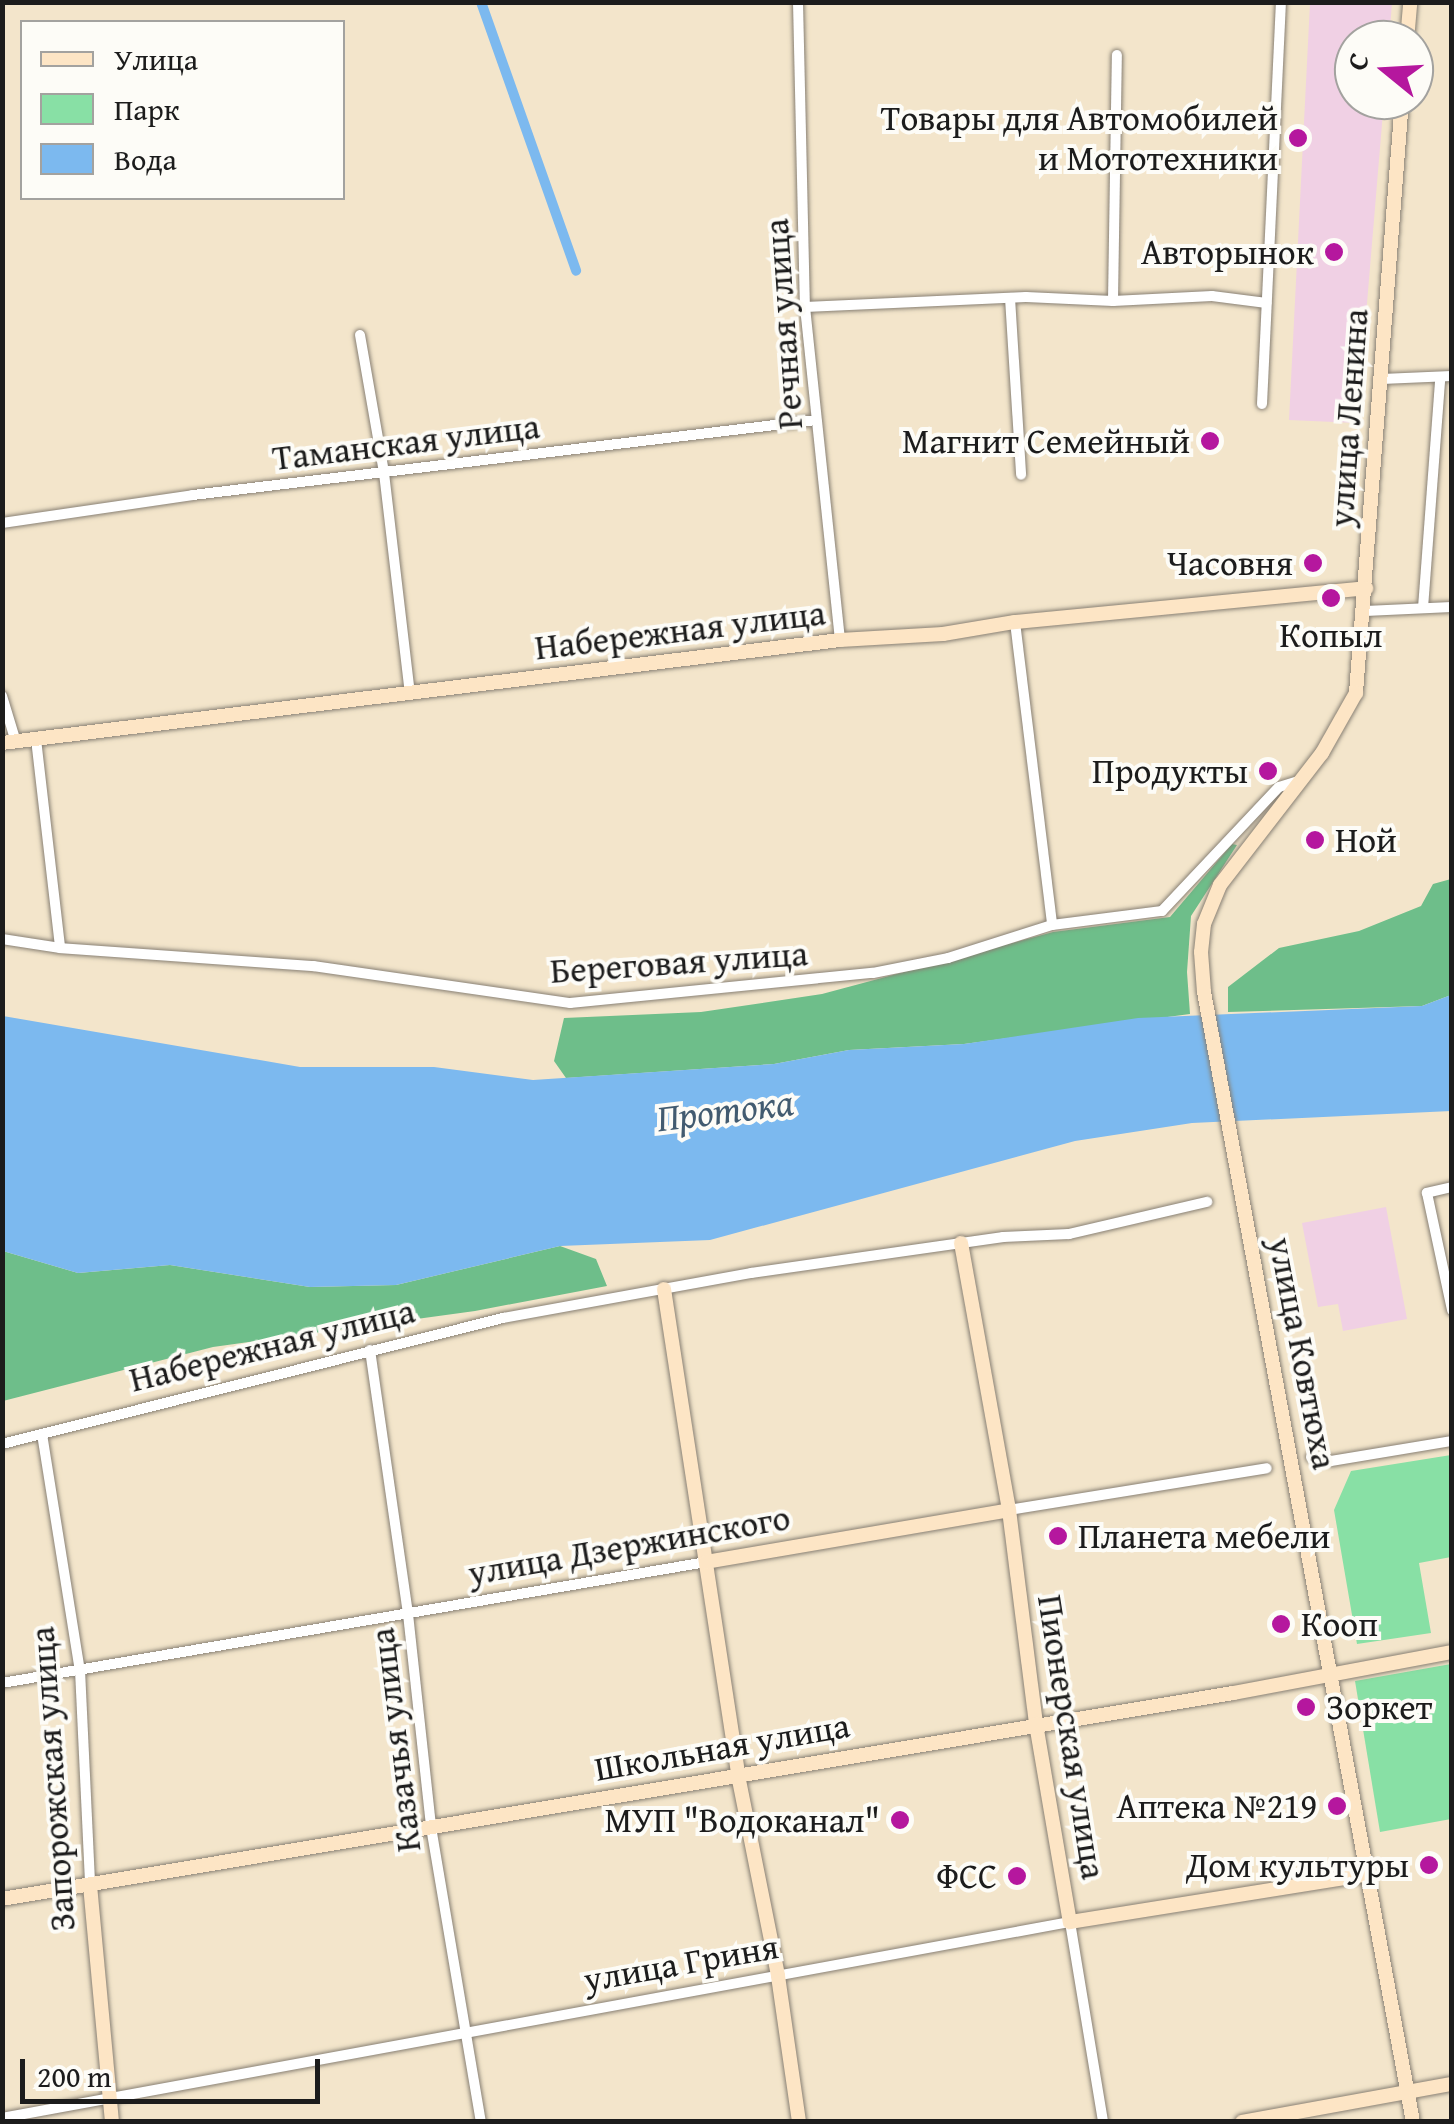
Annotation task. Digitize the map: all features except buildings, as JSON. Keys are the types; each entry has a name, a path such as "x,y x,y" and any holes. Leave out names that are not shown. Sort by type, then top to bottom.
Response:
{"street":[{"name":"Речная улица","path":"798,2 805,307 840,640"},
{"path":"1262,404 1281,2"},
{"path":"1113,301 1117,55"},
{"name":"улица Ленина","path":"1204,992 1201,952 1211,904 1231,868 1342,722 1356,693 1400,120"},
{"path":"805,307 1010,298 1113,301 1212,296 1267,303"},
{"path":"1010,298 1021,475"},
{"path":"360,335 384,473 410,694"},
{"path":"1380,379 1446,378 1423,608"},
{"name":"Таманская улица","path":"2,523 816,420"},
{"name":"Набережная улица","path":"9,742 840,640 943,634 1016,622 1366,588"},
{"path":"1365,611 1452,607"},
{"path":"1016,622 1052,925"},
{"path":"2,696 9,742"},
{"path":"36,739 60,948"},
{"name":"Береговая улица","path":"2,939 60,948 314,966 570,1003 873,973 948,958 1052,925 1162,911 1279,786 1301,780"},
{"name":"улица Ковтюха","path":"1204,992 1413,2122"},
{"path":"1452,1187 1426,1193 1452,1310"},
{"name":"Набережная улица","path":"2,1444 503,1318 961,1243 1055,1232 1069,1234 1207,1202"},
{"name":"Пионерская улица","path":"961,1243 1009,1510 1036,1724 1103,2122"},
{"path":"664,1289 738,1775 778,1976 799,2122"},
{"name":"Казачья улица","path":"370,1350 408,1614 431,1827 481,2122"},
{"name":"Запорожская улица","path":"42,1434 80,1670 90,1885 112,2122"},
{"path":"1311,1457 1331,1461 1452,1441"},
{"name":"улица Дзержинского","path":"2,1683 1267,1468"},
{"name":"Школьная улица","path":"2,1899 1233,1693 1452,1652"},
{"name":"улица Гриня","path":"2,2118 1070,1922 1370,1874"},
{"path":"1242,2122 1452,2084"}],"shaded area":[{"name":"Авторынок","path":"1310,3 1392,3 1391,20 1334,20 1334,120 1382,120 1357,423 1289,420"},
{"path":"1386,1207 1407,1319 1343,1331 1338,1304 1318,1307 1302,1223"}],"green space":[{"path":"1232,844 1237,845 1191,916 1187,972 1190,1014 964,1044 849,1050 774,1064 566,1078 554,1061 564,1018 701,1012 822,994 1053,932 1170,917"},
{"path":"1451,879 1451,995 1422,1006 1228,1012 1228,987 1279,948 1359,931 1421,906 1433,884"},
{"path":"560,1246 596,1259 607,1286 475,1311 213,1347 3,1401 3,1251 78,1273 170,1265 310,1287 396,1285"},
{"path":"1451,1455 1451,1557 1419,1563 1431,1633 1357,1644 1334,1510 1351,1471"},
{"path":"1451,1664 1451,1819 1380,1832 1355,1681"}],"water":[{"name":"Протока","path":"1451,995 1451,1111 1192,1123 1075,1141 710,1240 560,1246 396,1285 310,1287 170,1265 78,1273 3,1251 3,1016 300,1067 434,1067 533,1080 774,1064 849,1050 964,1044 1138,1018 1422,1006"}],"waterway":[{"path":"481,2 576,271"}],"place":[{"name":"Товары для Автомобилей и Мототехники","path":"1298,138"},
{"name":"Авторынок","path":"1334,252"},
{"name":"Магнит Семейный","path":"1210,441"},
{"name":"Часовня","path":"1313,563"},
{"name":"Копыл","path":"1331,598"},
{"name":"Продукты","path":"1268,771"},
{"name":"Ной","path":"1315,840"},
{"name":"Планета мебели","path":"1058,1536"},
{"name":"Кооп","path":"1281,1624"},
{"name":"Зоркет","path":"1306,1707"},
{"name":"Аптека №219","path":"1337,1806"},
{"name":"МУП \"Водоканал\"","path":"900,1820"},
{"name":"Дом культуры","path":"1429,1865"},
{"name":"ФСС","path":"1017,1876"}]}
